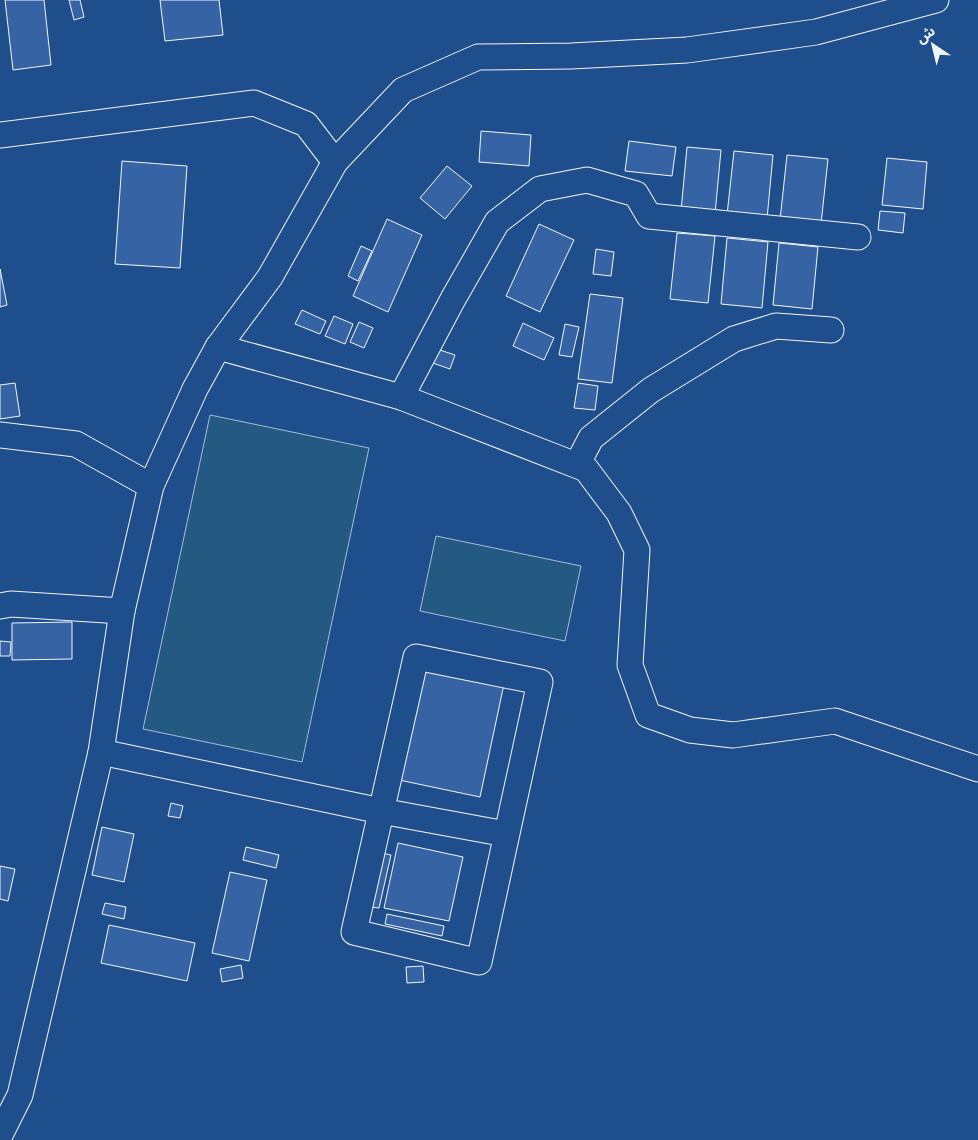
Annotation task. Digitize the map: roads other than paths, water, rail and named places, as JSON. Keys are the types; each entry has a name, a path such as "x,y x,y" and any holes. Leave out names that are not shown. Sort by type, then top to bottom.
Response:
{"street":[{"path":"0,1135 20,1095 101,752 122,611 151,486 195,389 218,347 270,277 335,162 403,90 478,56 571,56 687,50 816,32 936,0"},
{"path":"0,135 254,103 306,124 335,162"},
{"path":"401,397 453,299 497,222 540,190 587,180 636,194 649,216 858,237"},
{"path":"577,465 591,438 651,390 734,339 776,326 832,330"},
{"path":"218,347 401,397 586,468 619,513 637,550 630,665 648,715 690,730 733,735 835,721 978,769"},
{"path":"0,435 76,444 151,486"},
{"path":"0,606 11,604 122,611"},
{"path":"416,656 540,682 506,834 479,962 354,932 416,656"},
{"path":"101,752 381,811 506,834"}]}
